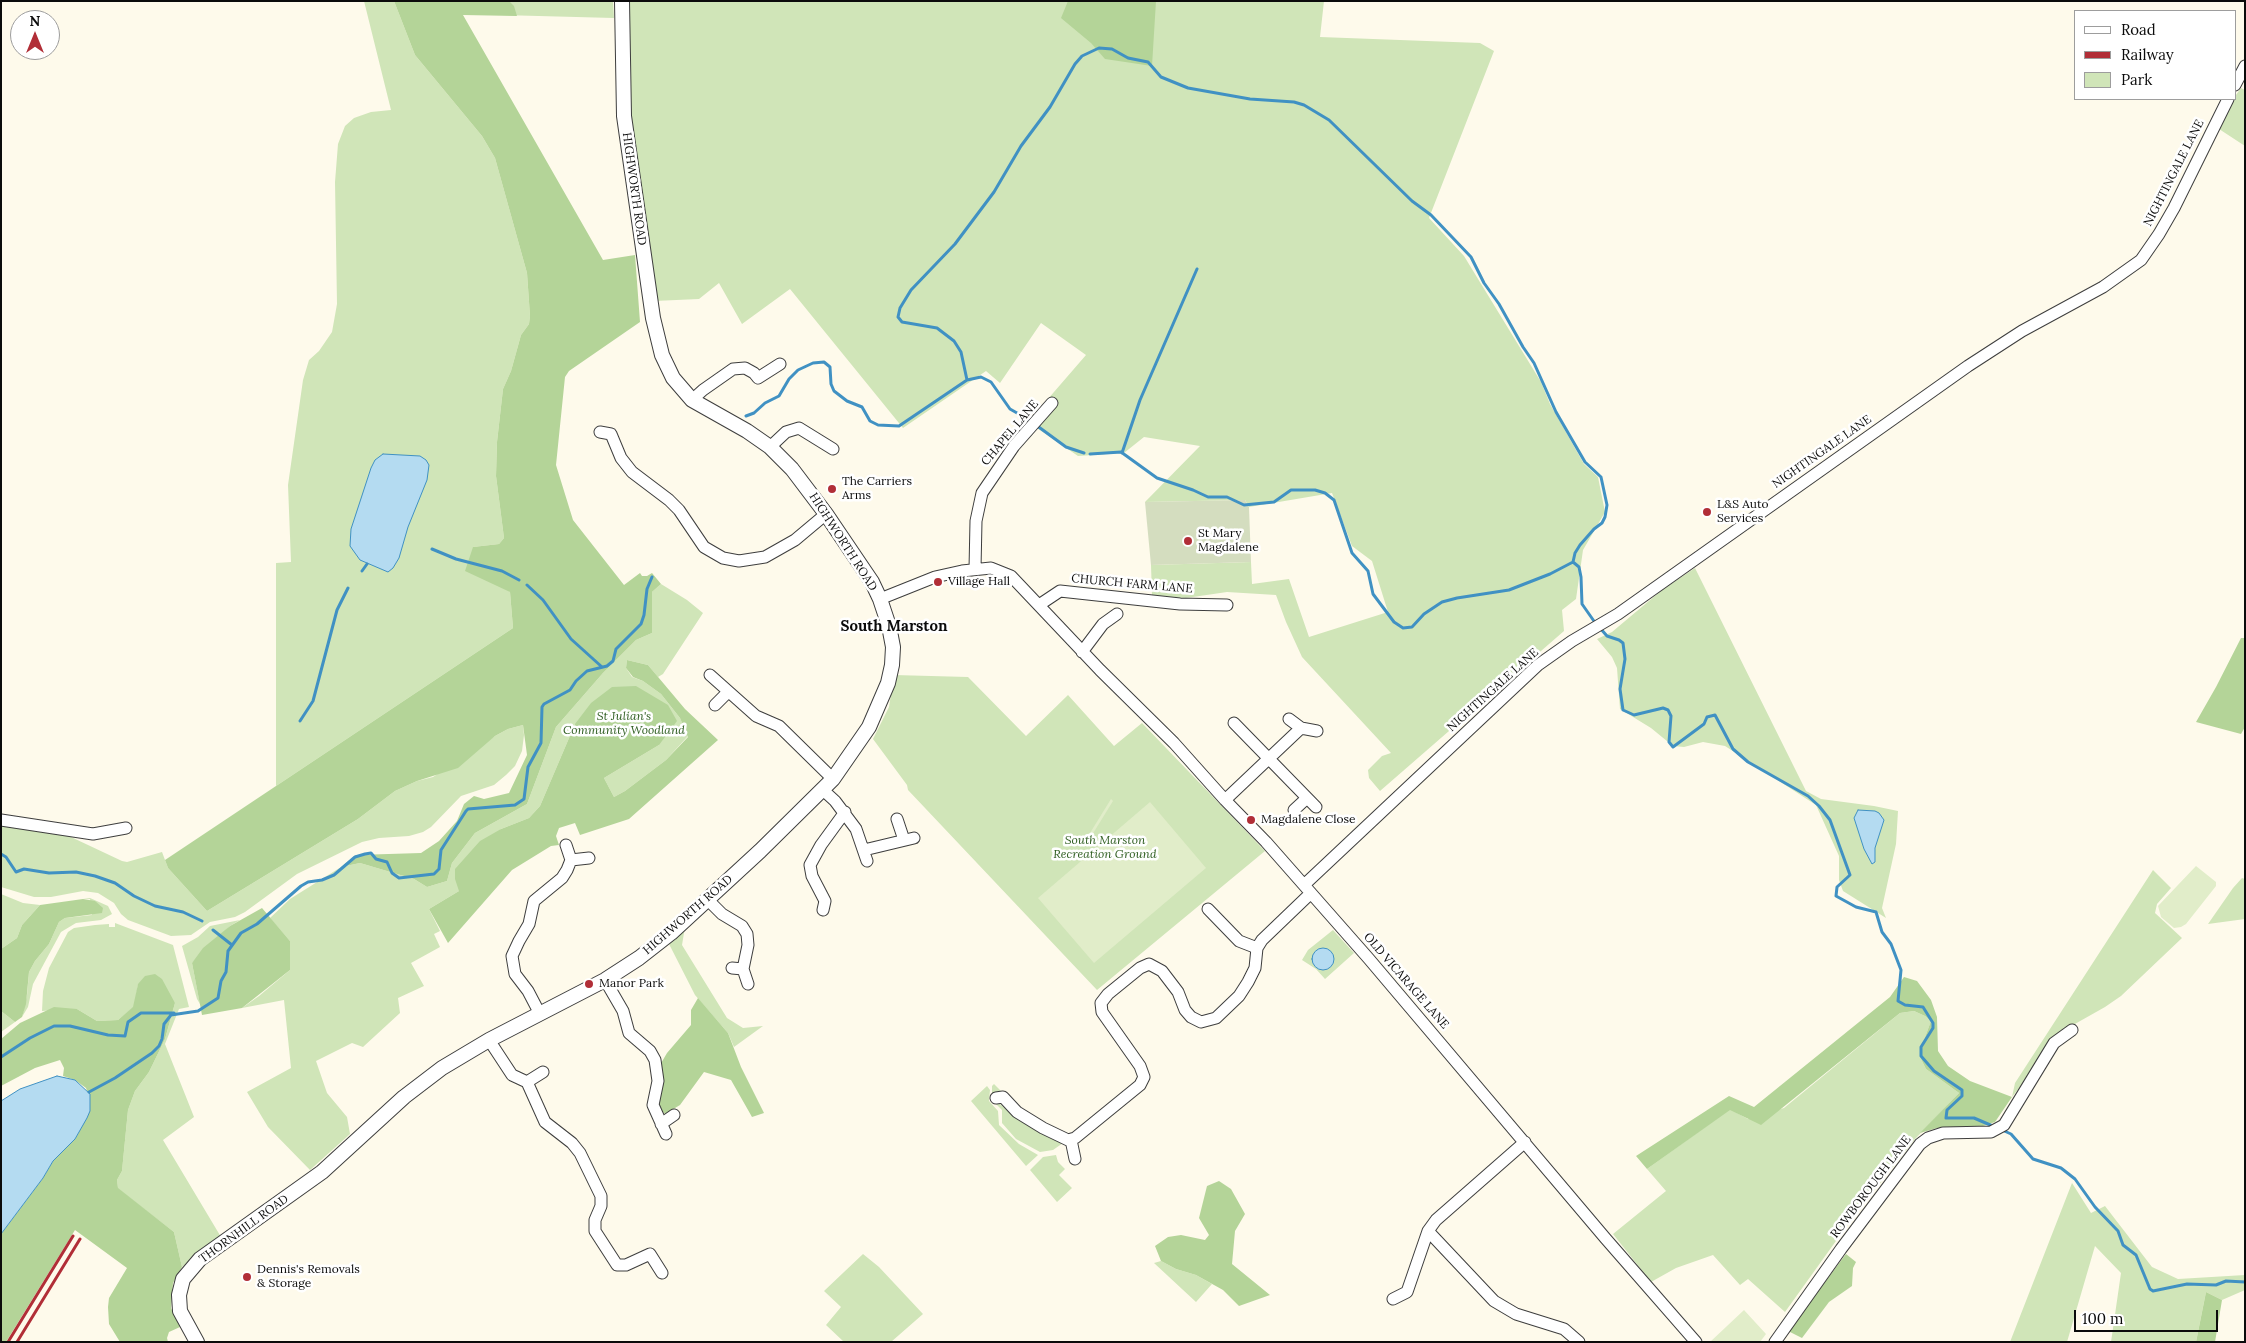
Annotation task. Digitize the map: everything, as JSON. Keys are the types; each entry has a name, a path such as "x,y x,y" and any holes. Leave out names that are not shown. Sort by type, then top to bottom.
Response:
{"street":[{"name":"HIGHWORTH ROAD","path":"360,1139 415,1089 460,1057 605,980 656,946 833,779 869,726 888,684 893,647 889,626 880,600 872,582 826,514 802,481 770,448 746,431 692,400 669,372 662,355 653,318 624,116 622,1"},
{"path":"2236,83 2245,66"},
{"name":"NIGHTINGALE LANE","path":"1308,889 1538,665 1572,641 1604,623 1968,366 2022,331 2103,287 2141,260 2160,234 2228,100"},
{"path":"692,400 709,385 733,369 746,368 758,378 780,364"},
{"name":"CHAPEL LANE","path":"975,569 976,521 982,493 996,470 1033,423 1052,403"},
{"path":"770,448 786,432 799,428 833,449"},
{"path":"609,431 616,450 626,466 675,505 699,541 718,556 739,561 764,557 795,540 826,514"},
{"name":"OLD VICARAGE LANE","path":"880,600 935,577 975,569 996,569 1008,574 1082,652 1174,743 1308,889 1696,1342"},
{"name":"CHURCH FARM LANE","path":"1039,605 1060,591 1180,604 1226,605"},
{"path":"1082,652 1103,624 1117,614"},
{"path":"710,675 756,716 779,726 833,779"},
{"path":"715,705 728,692"},
{"path":"1289,719 1301,728 1317,731"},
{"path":"1234,723 1316,807"},
{"path":"1225,800 1301,728"},
{"path":"823,790 844,812 856,829 866,855 909,839 897,819"},
{"path":"1294,810 1307,798"},
{"path":"827,903 812,876 810,865 821,844 844,812"},
{"path":"1,820 93,834 126,828"},
{"path":"540,1014 528,991 515,974 512,956 529,924 534,901 562,878 571,860 566,845"},
{"path":"571,860 589,858"},
{"path":"1072,1140 1140,1085 1144,1077 1140,1066 1102,1012 1101,1003 1108,994 1140,968 1145,965 1153,965 1162,972 1178,992 1185,1010 1191,1017 1201,1022 1208,1022 1216,1018 1227,1009 1248,982 1255,968 1257,948 1267,933 1308,889"},
{"path":"707,899 722,914 742,926 747,934 748,945 738,969 748,984"},
{"path":"1208,909 1239,941 1257,948"},
{"path":"605,980 623,1011 629,1033 650,1051 655,1060 658,1081 652,1105 663,1129 674,1115"},
{"name":"ROWBOROUGH LANE","path":"1775,1342 1841,1249 1920,1144 1928,1138 1943,1133 2000,1128 2054,1043 2072,1030"},
{"path":"489,1040 512,1075 527,1082 542,1118 572,1143 580,1153 598,1188 601,1206 594,1228 599,1239 618,1265 626,1266 650,1254 662,1273"},
{"path":"527,1082 543,1072"},
{"path":"996,1098 1003,1097 1027,1119 1042,1128 1072,1140"},
{"name":"THORNHILL ROAD","path":"197,1342 183,1318 179,1302 180,1288 188,1273 208,1252 292,1194 360,1139"},
{"path":"1072,1140 1074,1159"},
{"path":"1392,1299 1407,1292 1428,1232 1444,1212 1525,1142"},
{"path":"1428,1232 1494,1301 1516,1314 1564,1329 1579,1342"}],"green space":[{"path":"364,1 394,1 415,55 482,136 495,158 527,273 529,324 521,335 511,371 503,389 497,442 496,476 504,538 499,544 473,547 510,592 513,628 276,786 276,563 291,562 288,485 303,380 309,360 319,351 332,332 337,304 335,182 338,144 345,126 354,118 371,112 391,110"},
{"path":"394,1 509,1 514,6 517,16 463,15 603,260 635,255 640,322 569,371 565,377 556,465 573,520 624,585 640,573 642,576 647,576 652,573 661,584 652,592 652,633 636,640 603,673 556,727 527,804 475,833 452,863 447,881 427,887 414,879 360,863 341,867 356,855 421,853 439,841 457,821 464,804 474,796 484,799 509,793 527,755 523,725 508,729 495,736 458,768 417,781 395,791 358,819 207,911 168,868 165,860 513,628 510,592 465,571 473,547 499,544 504,538 496,476 497,442 503,389 511,371 521,335 529,324 527,273 495,158 482,136 415,55"},
{"path":"463,1 613,1 614,18 463,14"},
{"path":"628,1 1324,1 1320,37 1480,43 1494,51 1429,218 1464,256 1541,382 1550,404 1584,464 1598,477 1605,512 1583,550 1576,599 1562,610 1564,631 1380,791 1369,778 1368,770 1382,756 1391,753 1302,657 1276,595 1227,592 1186,598 1152,596 1151,565 1251,562 1252,584 1289,579 1309,637 1388,612 1372,561 1352,546 1332,493 1249,507 1245,500 1145,502 1200,446 1144,437 1124,453 1078,456 1028,422 1086,355 1041,323 1000,383 986,371 903,428 790,289 742,324 719,283 699,299 654,301 629,129"},
{"path":"1068,1 1156,1 1152,66 1105,59 1091,43 1061,18"},
{"path":"2241,88 2245,90 2245,146 2219,129 2233,100 2236,100 2236,95"},
{"path":"1245,500 1249,507 1251,562 1151,565 1145,502"},
{"path":"1695,568 1806,791 1821,799 1898,811 1896,844 1882,908 1886,918 1843,891 1839,880 1839,856 1816,805 1725,746 1703,742 1684,747 1673,746 1651,728 1620,709 1617,668 1612,657 1597,639 1612,632 1662,590"},
{"path":"661,584 687,600 703,613 663,674 658,677 648,665 627,660 626,668 632,677 643,681 661,694 680,718 688,736 666,760 614,797 604,778 659,745 575,724 540,806 529,818 501,829 459,891 429,909 440,931 434,934 440,947 411,963 424,986 398,998 400,1013 363,1047 352,1043 316,1061 327,1093 347,1117 350,1134 310,1170 268,1127 247,1092 291,1068 284,1000 242,1008 290,970 290,941 270,918 290,899 341,867 360,863 414,879 427,887 447,881 452,863 475,833 527,804 556,727 603,673 636,640 652,633 652,592"},
{"path":"2241,638 2245,638 2245,727 2241,734 2196,722"},
{"name":"St Julian's Community Woodland","path":"627,660 648,665 685,709 718,740 629,819 580,835 575,823 559,828 556,836 559,845 551,846 512,870 448,943 429,909 459,891 455,879 455,869 480,841 501,829 529,818 540,806 575,724 591,703 612,687 636,686 668,705 677,721 659,745 604,778 614,797 666,760 688,737 680,718 661,694 643,681 633,677 626,668"},
{"name":"South Marston Recreation Ground","path":"894,675 968,677 1026,736 1068,695 1114,746 1142,723 1265,851 1097,990 908,790 907,785 873,739 889,707"},
{"path":"523,725 522,751 515,766 494,785 461,796 431,827 423,832 409,836 379,838 362,842 297,874 245,912 235,917 210,922 191,935 171,936 128,920 121,914 114,903 98,893 83,891 51,897 34,897 1,887 1,826 38,829 71,837 127,862 162,852 168,868 207,911 358,819 395,791 417,781 433,777 495,736 508,729"},
{"path":"1111,799 1113,801 1092,835 1090,833"},
{"path":"1150,802 1206,868 1094,963 1038,898"},
{"path":"2196,866 2216,882 2216,886 2186,924 2174,928 2161,917 2158,906"},
{"path":"2153,870 2171,888 2157,904 2155,913 2182,938 2121,996 2066,1029 2012,1097 2015,1083"},
{"path":"2242,878 2245,879 2245,919 2208,924 2233,888"},
{"path":"1,894 23,903 40,905 22,925 17,938 1,949"},
{"path":"90,898 108,906 112,914 101,920 76,923 61,932 33,984 28,1007 22,1017 27,995 29,972 35,961 49,944 59,922 65,918 92,915 90,899 83,899"},
{"path":"83,899 95,901 103,908 102,913 65,918 59,922 49,944 35,961 29,972 26,1004 22,1017 15,1022 1,1011 1,949 17,938 22,925 40,905"},
{"path":"262,908 290,941 290,970 242,1008 202,1015 192,963 203,948 230,926"},
{"path":"240,920 230,926 192,963 200,1004 182,946 198,937 210,926"},
{"path":"115,923 173,945 189,1007 179,1009 165,1044 194,1117 163,1140 221,1237 182,1267 174,1232 118,1189 117,1180 122,1171 128,1110 135,1091 149,1072 165,1039 175,1003 138,985 134,1007 118,1020 97,1021 77,1009 42,1011 43,991 49,968 68,932 74,928 95,925 109,924 109,927 115,927"},
{"path":"685,927 682,945 727,1018 743,1028 763,1026 734,1047 728,1033 695,995 668,942"},
{"path":"1333,930 1354,953 1325,979 1316,969 1302,960 1308,950"},
{"path":"155,974 162,979 175,1003 165,1039 149,1072 135,1091 128,1110 122,1171 117,1180 118,1188 174,1232 182,1267 173,1283 171,1308 180,1327 169,1332 168,1342 120,1342 109,1324 108,1307 109,1298 127,1268 75,1230 6,1342 1,1342 1,1234 43,1178 53,1161 75,1139 90,1101 86,1088 75,1080 63,1076 64,1068 60,1060 35,1068 1,1086 1,1039 20,1023 54,1007 77,1009 97,1021 118,1020 133,1007 138,984 145,976"},
{"path":"1904,977 1917,981 1931,1000 1937,1017 1938,1051 1948,1066 1970,1081 2012,1097 1995,1122 1980,1127 1937,1128 1920,1133 1959,1093 1926,1069 1921,1059 1921,1048 1931,1021 1914,1011 1900,1013 1761,1125 1730,1110 1647,1169 1636,1156 1729,1096 1754,1107 1890,997"},
{"path":"698,998 728,1033 741,1067 764,1113 752,1117 731,1080 704,1072 680,1105 665,1114 658,1107 660,1065 667,1053 691,1025 691,1010"},
{"path":"1,1011 15,1022 1,1032"},
{"path":"1914,1011 1931,1021 1921,1048 1921,1059 1926,1069 1959,1093 1915,1139 1851,1220 1785,1312 1748,1279 1740,1285 1713,1255 1676,1268 1651,1282 1613,1234 1666,1191 1647,1169 1730,1109 1748,1119 1784,1108 1900,1013"},
{"path":"994,1084 1002,1092 995,1103 992,1100 992,1086"},
{"path":"987,1086 990,1090 989,1101 998,1111 999,1125 1019,1144 1038,1155 1026,1166 971,1101"},
{"path":"995,1103 1000,1104 1017,1119 1032,1128 1038,1129 1040,1133 1063,1143 1053,1150 1040,1152 1016,1139 1002,1123 1002,1110"},
{"path":"1056,1155 1058,1162 1065,1169 1059,1175 1072,1188 1057,1202 1030,1170 1043,1157"},
{"path":"1219,1181 1231,1189 1245,1214 1235,1231 1232,1264 1270,1295 1239,1306 1223,1290 1196,1275 1176,1269 1161,1261 1155,1246 1168,1237 1181,1235 1205,1240 1209,1235 1199,1218 1207,1186"},
{"path":"2072,1183 2091,1213 2105,1206 2152,1267 2178,1279 2245,1275 2245,1290 2222,1300 2206,1292 2196,1342 2111,1342 2121,1273 2095,1246 2067,1342 2010,1342"},
{"path":"863,1254 879,1267 923,1314 891,1342 844,1342 826,1325 841,1307 824,1291"},
{"path":"1846,1254 1856,1262 1853,1268 1852,1286 1829,1302 1802,1338 1788,1331"},
{"path":"1161,1261 1176,1269 1196,1275 1212,1284 1196,1302 1154,1263"},
{"path":"2206,1292 2222,1300 2215,1342 2196,1342"},
{"path":"1744,1310 1766,1334 1760,1342 1710,1342"}],"water":[{"path":"383,454 420,456 429,465 427,480 408,527 399,558 388,572 360,560 350,546 351,529 371,468 375,460"},
{"path":"1858,810 1875,811 1884,820 1875,848 1875,862 1872,864 1864,849 1854,818"},
{"path":"1323,948 1331,951 1334,959 1331,967 1323,970 1315,967 1312,959 1315,951"},
{"path":"57,1076 75,1080 90,1094 90,1111 75,1139 53,1161 43,1178 1,1234 1,1101 20,1089"}],"waterway":[{"path":"967,380 961,352 954,341 937,328 902,322 898,317 900,308 911,290 955,244 994,192 1021,146 1050,107 1075,64 1082,56 1099,48 1112,49 1128,58 1148,62 1161,77 1188,88 1250,99 1294,102 1304,105 1329,120 1412,201 1431,215 1471,257 1484,283 1499,304 1534,363 1556,412 1585,462 1601,477 1607,505 1602,523 1580,545 1575,553 1573,562"},
{"path":"1122,453 1140,400 1197,269"},
{"path":"746,416 754,413 765,403 779,396 789,379 798,370 813,363 824,362 830,367 831,384 834,391 847,401 862,407 870,421 878,425 899,426 967,380 981,377 991,382 1010,409 1031,421"},
{"path":"1036,425 1066,447 1084,453"},
{"path":"1090,454 1121,452 1157,478 1208,497 1227,497 1244,505 1274,502 1291,490 1315,490 1325,493 1334,500 1352,553 1368,571 1373,594 1394,622 1403,628 1412,627 1424,614 1442,602 1509,590 1550,574 1573,562"},
{"path":"432,549 456,559 502,571 519,580"},
{"path":"1573,562 1579,567 1582,604 1596,624"},
{"path":"362,571 367,564"},
{"path":"89,1092 115,1078 152,1053 159,1046 164,1024 171,1015 198,1011 218,998 221,981 226,972 228,951 241,933 257,924 301,886 308,882 322,880 334,875 355,857 371,853 376,859 387,862 392,873 399,878 434,874 439,869 441,850 468,809 515,805 524,799 528,767 541,743 542,707 544,704 570,690 576,681 587,671 607,666 613,661 616,649 641,624 647,589 652,577"},
{"path":"527,585 543,600 571,639 602,667"},
{"path":"300,721 313,701 337,610 348,588"},
{"path":"1600,628 1607,636 1623,643 1625,659 1620,689 1623,710 1634,715 1663,708 1668,710 1671,716 1669,742 1673,747 1704,724 1707,717 1715,715 1733,749 1748,762 1808,796 1819,806 1830,820 1850,875 1837,887 1836,896 1856,907 1876,912 1882,932 1891,944 1901,970 1898,1001 1905,1005 1923,1007 1933,1023 1933,1028 1921,1047 1921,1056 1934,1071 1962,1090 1962,1096 1947,1110 1946,1118 1974,1118 1995,1127"},
{"path":"1,854 6,857 16,872 24,869 49,873 76,872 95,876 115,883 134,896 155,906 183,912 202,921"},
{"path":"213,930 232,945"},
{"path":"1,1057 30,1038 54,1026 70,1026 108,1035 125,1036 128,1022 141,1013 174,1013"},
{"path":"2000,1129 2011,1134 2033,1159 2061,1168 2075,1179 2095,1207 2118,1231 2123,1245 2136,1255 2150,1289 2153,1291 2187,1284 2216,1285 2226,1281 2245,1282"}],"railway":[{"path":"8,1342 73,1236"},
{"path":"17,1342 80,1239"}],"place":[{"name":"The Carriers Arms","path":"832,489"},
{"name":"L&S Auto Services","path":"1707,512"},
{"name":"St Mary Magdalene","path":"1188,541"},
{"name":"Village Hall","path":"938,582"},
{"name":"Magdalene Close","path":"1251,820"},
{"name":"Manor Park","path":"589,984"},
{"name":"Dennis's Removals & Storage","path":"247,1277"}],"district":[{"name":"South Marston","path":"894,627"}]}
